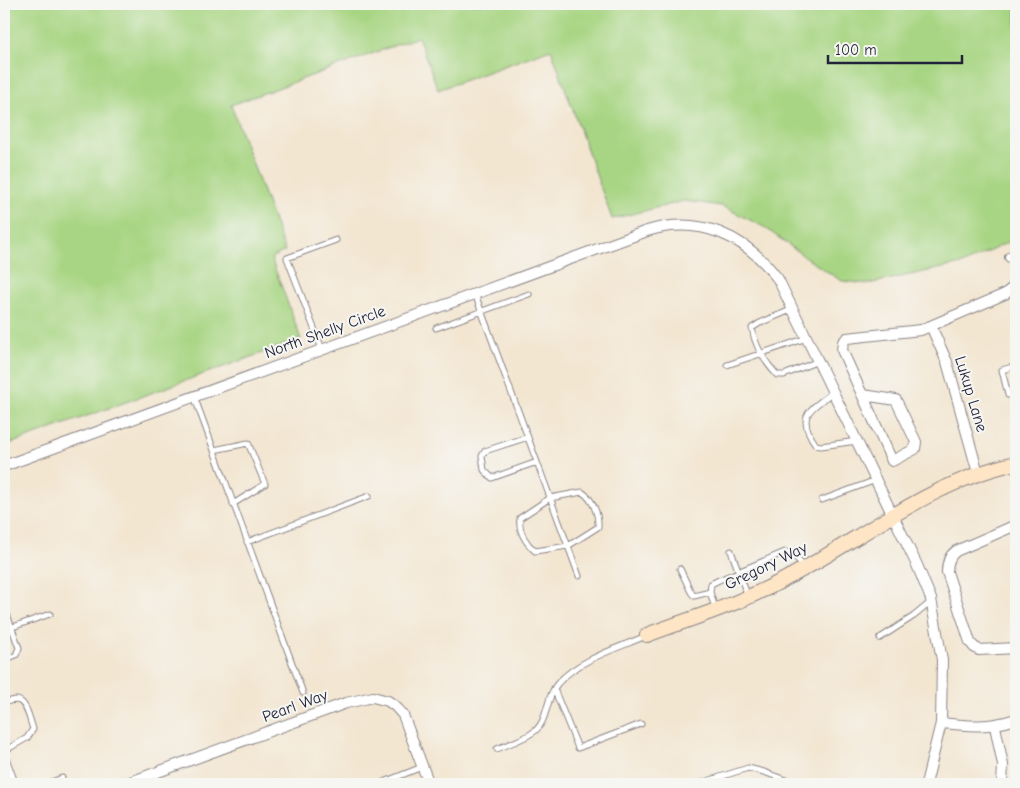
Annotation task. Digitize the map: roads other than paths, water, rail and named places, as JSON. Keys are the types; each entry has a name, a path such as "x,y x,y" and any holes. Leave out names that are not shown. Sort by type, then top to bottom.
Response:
{"street":[{"name":"North Shelly Circle","path":"4,466 657,228 678,225 701,227 726,234 742,243 768,265 778,279 858,441 917,565 932,602 942,660 942,723 926,784"},
{"path":"863,395 896,400 916,442 915,449 892,461 842,350 842,342 847,338 921,330 1005,294 1016,285"},
{"name":"Lukup Lane","path":"931,326 947,362 978,473"},
{"name":"Gregory Way","path":"647,635 748,597 804,568 931,494 978,473 1016,462"},
{"path":"1016,525 956,551 952,554 947,566 947,572 970,642 974,647 979,650 1016,648"},
{"name":"Pearl Way","path":"125,784 346,704 373,697 388,701 403,715 429,784"},
{"path":"942,723 995,726 1016,720"},
{"path":"995,726 1003,765 1002,784"},
{"path":"4,760 13,784"}],"lane":[{"path":"322,349 288,258 336,240"},
{"path":"475,293 579,576"},
{"path":"436,328 529,294"},
{"path":"794,309 752,328 754,341 767,365 776,375 784,375 819,361"},
{"path":"727,365 760,352 808,338"},
{"path":"1016,366 1002,370 1008,395 1016,393"},
{"path":"834,391 811,409 806,417 805,422 811,438 816,445 822,446 858,441"},
{"path":"194,396 303,693"},
{"path":"528,437 485,451 482,456 484,470 492,478 537,462"},
{"path":"214,450 248,443 265,484 234,504"},
{"path":"822,500 876,479"},
{"path":"582,492 586,494 593,505 598,527 568,546 535,552 528,545 521,531 520,518 550,498 582,492"},
{"path":"247,542 369,496"},
{"path":"731,550 748,597"},
{"path":"716,609 710,592 711,584 785,552 793,554 804,568"},
{"path":"680,569 694,596 710,592"},
{"path":"880,638 932,602"},
{"path":"4,606 20,648 16,655 4,660"},
{"path":"4,630 50,614"},
{"path":"497,749 533,733 541,724 550,694 568,673 590,660 647,635"},
{"path":"554,689 578,748 641,724"},
{"path":"4,702 17,700 22,703 26,708 33,729 27,738 4,750"},
{"path":"379,784 422,767"},
{"path":"698,784 748,768 796,784"},
{"path":"46,784 62,778"}]}
